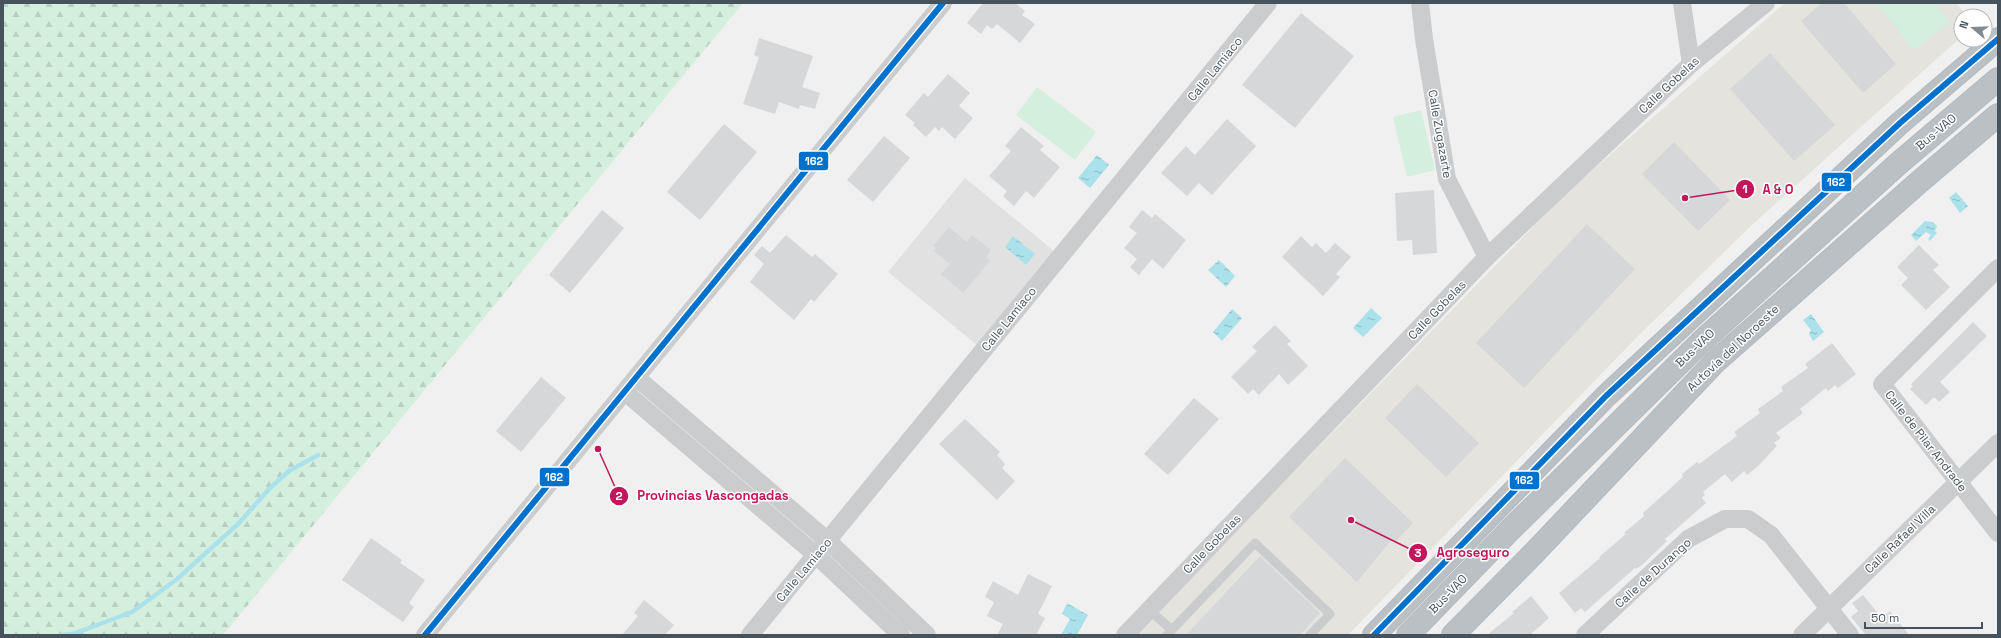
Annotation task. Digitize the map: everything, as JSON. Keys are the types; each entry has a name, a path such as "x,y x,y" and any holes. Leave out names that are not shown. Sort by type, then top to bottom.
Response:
{"highway":[{"path":"1374,635 1606,396 1900,123 1998,39"},
{"name":"Bus-VAO","path":"1408,635 1510,530 1701,342 1899,163 1998,79"},
{"name":"Autovía del Noroeste","path":"1453,635 1534,553 1715,362 1918,182 1998,115"}],"street":[{"path":"425,635 943,3"},
{"name":"Calle Lamiaco","path":"750,635 1268,3"},
{"name":"Calle Zugazarte","path":"1420,3 1424,39 1447,179 1487,257"},
{"path":"1682,3 1691,64"},
{"name":"Calle Gobelas","path":"1125,635 1487,257 1691,64 1766,3"},
{"name":"Calle de Pilar Andrade","path":"1998,268 1882,384 1998,533"},
{"path":"637,378 828,541 927,635"},
{"path":"625,392 816,555 901,635"},
{"name":"Calle Rafael Villa","path":"1802,635 1959,483 1998,443"},
{"name":"Calle de Durango","path":"1585,635 1688,539 1725,520 1748,519 1771,534 1850,635"}],"lane":[{"path":"1149,610 1170,633 1255,543 1330,614 1310,635"}],"shaded area":[{"path":"1785,3 1956,3 1960,8 1953,8 1953,44 1753,224 1640,334 1348,635 1135,635 1567,192"},
{"path":"965,178 1054,251 977,345 888,272"}],"green space":[{"path":"3,3 743,3 223,635 3,635"},
{"path":"1876,3 1935,3 1950,22 1914,50"},
{"path":"1037,87 1096,132 1075,160 1016,115"},
{"path":"1421,110 1435,170 1407,177 1393,117"}],"water":[{"path":"1097,155 1109,165 1090,188 1078,178"},
{"path":"1956,192 1968,206 1960,213 1949,198"},
{"path":"1925,221 1933,222 1937,226 1935,231 1937,233 1930,241 1928,239 1931,235 1926,232 1916,241 1911,235"},
{"path":"1013,236 1035,254 1026,265 1005,247"},
{"path":"1219,260 1235,276 1226,287 1208,270"},
{"path":"1371,308 1382,318 1363,337 1353,328"},
{"path":"1232,309 1242,318 1222,341 1213,332"},
{"path":"1811,314 1824,332 1813,341 1809,334 1811,330 1803,320"},
{"path":"1067,603 1088,615 1077,635 1061,635 1070,619 1062,614"}],"building":[{"path":"983,3 1015,3 1025,11 1022,15 1035,24 1020,43 997,24 992,29 987,25 981,34 967,23"},
{"path":"1822,3 1844,3 1896,64 1863,93 1801,21"},
{"path":"1301,13 1354,56 1295,128 1242,85"},
{"path":"759,38 813,56 802,87 820,93 815,109 800,105 799,109 779,102 775,114 743,104 759,57 754,55"},
{"path":"1770,53 1835,125 1794,161 1730,89"},
{"path":"948,74 970,93 959,106 973,118 955,139 942,127 939,131 935,127 926,137 913,125 915,123 905,115 924,93 928,97"},
{"path":"1227,119 1256,146 1212,195 1199,183 1187,196 1161,173 1186,146 1195,155"},
{"path":"724,124 757,152 700,220 667,192"},
{"path":"1021,127 1044,146 1040,150 1060,167 1034,198 1026,191 1014,206 1003,196 1007,191 989,176 1011,151 1005,146"},
{"path":"884,136 910,158 873,202 847,180"},
{"path":"1674,142 1730,200 1698,231 1642,174"},
{"path":"1434,190 1437,253 1413,255 1412,240 1397,241 1395,193"},
{"path":"602,210 624,228 570,293 549,275"},
{"path":"1142,210 1152,218 1155,214 1186,240 1163,269 1152,259 1139,275 1130,267 1137,259 1124,248 1137,233 1129,227"},
{"path":"1587,224 1635,269 1524,388 1476,343"},
{"path":"949,227 967,242 972,235 991,250 986,257 990,261 963,293 941,274 950,264 934,251 936,248 933,246"},
{"path":"786,235 812,257 815,254 838,274 814,302 811,299 794,320 750,282 764,264 754,255 762,246 770,253"},
{"path":"1301,236 1312,247 1316,243 1326,253 1335,243 1351,257 1336,274 1340,277 1323,296 1282,257"},
{"path":"1919,245 1939,265 1933,270 1950,287 1926,310 1901,285 1908,278 1897,267"},
{"path":"1973,322 1987,336 1940,382 1950,392 1939,402 1934,397 1926,405 1910,389 1913,386 1911,384"},
{"path":"1275,325 1291,341 1287,344 1308,366 1288,385 1279,374 1259,395 1253,389 1248,394 1231,377 1257,351 1252,347"},
{"path":"1832,343 1856,374 1838,388 1835,385 1828,391 1826,388 1800,409 1803,413 1776,433 1781,438 1774,443 1777,446 1758,466 1747,475 1744,471 1732,482 1725,474 1703,492 1705,495 1702,498 1706,503 1665,539 1667,541 1642,565 1636,569 1635,568 1585,612 1581,608 1575,613 1559,593 1626,534 1624,533 1644,516 1643,513 1683,477 1682,474 1697,462 1699,464 1737,436 1734,432 1760,413 1758,409 1783,391 1781,387 1808,368 1805,364"},
{"path":"541,377 566,398 521,452 496,431"},
{"path":"1417,384 1479,443 1446,477 1385,418"},
{"path":"1194,398 1219,419 1168,475 1144,454"},
{"path":"965,419 1000,452 997,455 1005,464 1002,468 1015,481 997,500 939,444"},
{"path":"1345,458 1413,523 1395,542 1392,539 1357,582 1289,517"},
{"path":"371,538 402,560 400,563 425,580 409,603 414,607 403,622 342,580"},
{"path":"1260,556 1320,613 1300,635 1186,635"},
{"path":"1028,574 1052,586 1038,614 1045,618 1036,635 997,635 1003,624 987,616 994,602 985,597 993,581 1018,595"},
{"path":"1863,595 1882,618 1890,611 1909,635 1866,635 1851,617 1858,611 1852,603"},
{"path":"1531,596 1549,618 1530,635 1487,635 1514,613 1512,612"},
{"path":"644,600 674,625 665,635 622,635 638,616 634,613"}],"waterway":[{"path":"62,635 73,634 132,612 176,580 239,523 269,489 289,471 318,455"}],"transit line":[{"name":"162","path":"425,635 943,3"},
{"name":"162","path":"1374,635 1606,396 1900,123 1998,39"}],"place":[{"name":"A & O","path":"1685,198"},
{"name":"Provincias Vascongadas","path":"598,449"},
{"name":"Agroseguro","path":"1351,520"}]}
